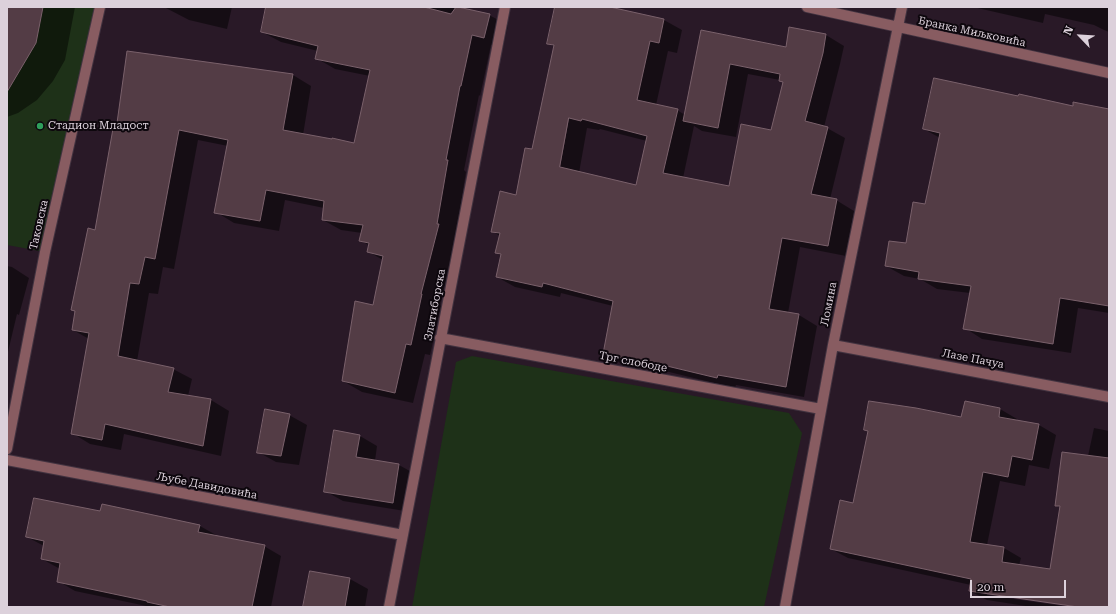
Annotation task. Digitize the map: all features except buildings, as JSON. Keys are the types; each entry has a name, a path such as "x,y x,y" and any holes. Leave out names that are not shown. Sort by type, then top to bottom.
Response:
{"street":[{"name":"Таковска","path":"7,449 45,252 100,7"},
{"name":"Златиборска","path":"389,607 505,7"},
{"name":"Бранка Миљковића","path":"807,7 897,28 1109,73"},
{"name":"Ломина","path":"785,607 833,345 902,7"},
{"name":"Трг слободе","path":"440,338 821,409"},
{"name":"Лазе Пачуа","path":"833,345 1109,397"},
{"name":"Љубе Давидовића","path":"7,460 403,535"}],"green space":[{"name":"Стадион Младост","path":"7,7 100,7 45,252 7,245"},
{"path":"472,356 789,413 802,433 764,607 412,607 456,362"}],"place":[{"name":"Стадион Младост","path":"40,126"}]}
